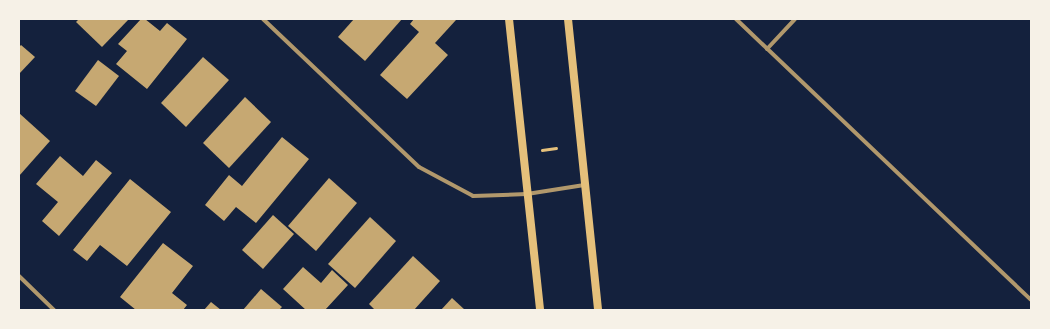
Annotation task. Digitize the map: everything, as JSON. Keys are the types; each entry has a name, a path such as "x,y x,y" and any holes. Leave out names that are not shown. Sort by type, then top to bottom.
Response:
{"main road":[{"path":"509,19 540,310"},
{"path":"568,19 598,310"}],"street":[{"path":"263,19 419,167 473,196 527,194 584,185"},
{"path":"736,19 1031,300"},
{"path":"767,49 795,19"},
{"path":"19,276 54,310"}],"path":[{"path":"537,151 556,148"}],"building":[{"path":"79,19 129,19 102,47 76,22"},
{"path":"141,19 145,19 160,31 167,23 187,39 147,89 116,64 127,51 118,44"},
{"path":"354,19 402,19 365,61 338,37"},
{"path":"414,19 456,20 435,43 448,55 407,99 380,75 419,32 410,24"},
{"path":"21,45 35,57 19,74 19,47"},
{"path":"203,57 229,80 186,127 161,103"},
{"path":"98,60 119,76 96,106 75,91"},
{"path":"245,97 271,122 229,168 203,143"},
{"path":"19,113 50,141 19,176"},
{"path":"282,137 309,159 256,223 236,207 224,221 205,205 229,175 242,186"},
{"path":"60,156 83,176 96,160 112,173 59,236 42,221 58,202 36,184"},
{"path":"329,178 357,203 316,251 288,226"},
{"path":"130,179 171,212 127,266 100,245 87,261 73,250"},
{"path":"273,215 294,234 263,269 242,250"},
{"path":"370,217 396,241 355,288 328,264"},
{"path":"163,243 193,266 172,293 187,305 183,310 136,310 120,297"},
{"path":"413,256 440,281 414,310 375,310 369,304"},
{"path":"303,267 321,283 332,270 348,285 325,310 306,310 283,289"},
{"path":"261,289 282,307 279,310 243,310"},
{"path":"452,298 465,310 441,310"},
{"path":"211,302 221,310 204,310"}]}
